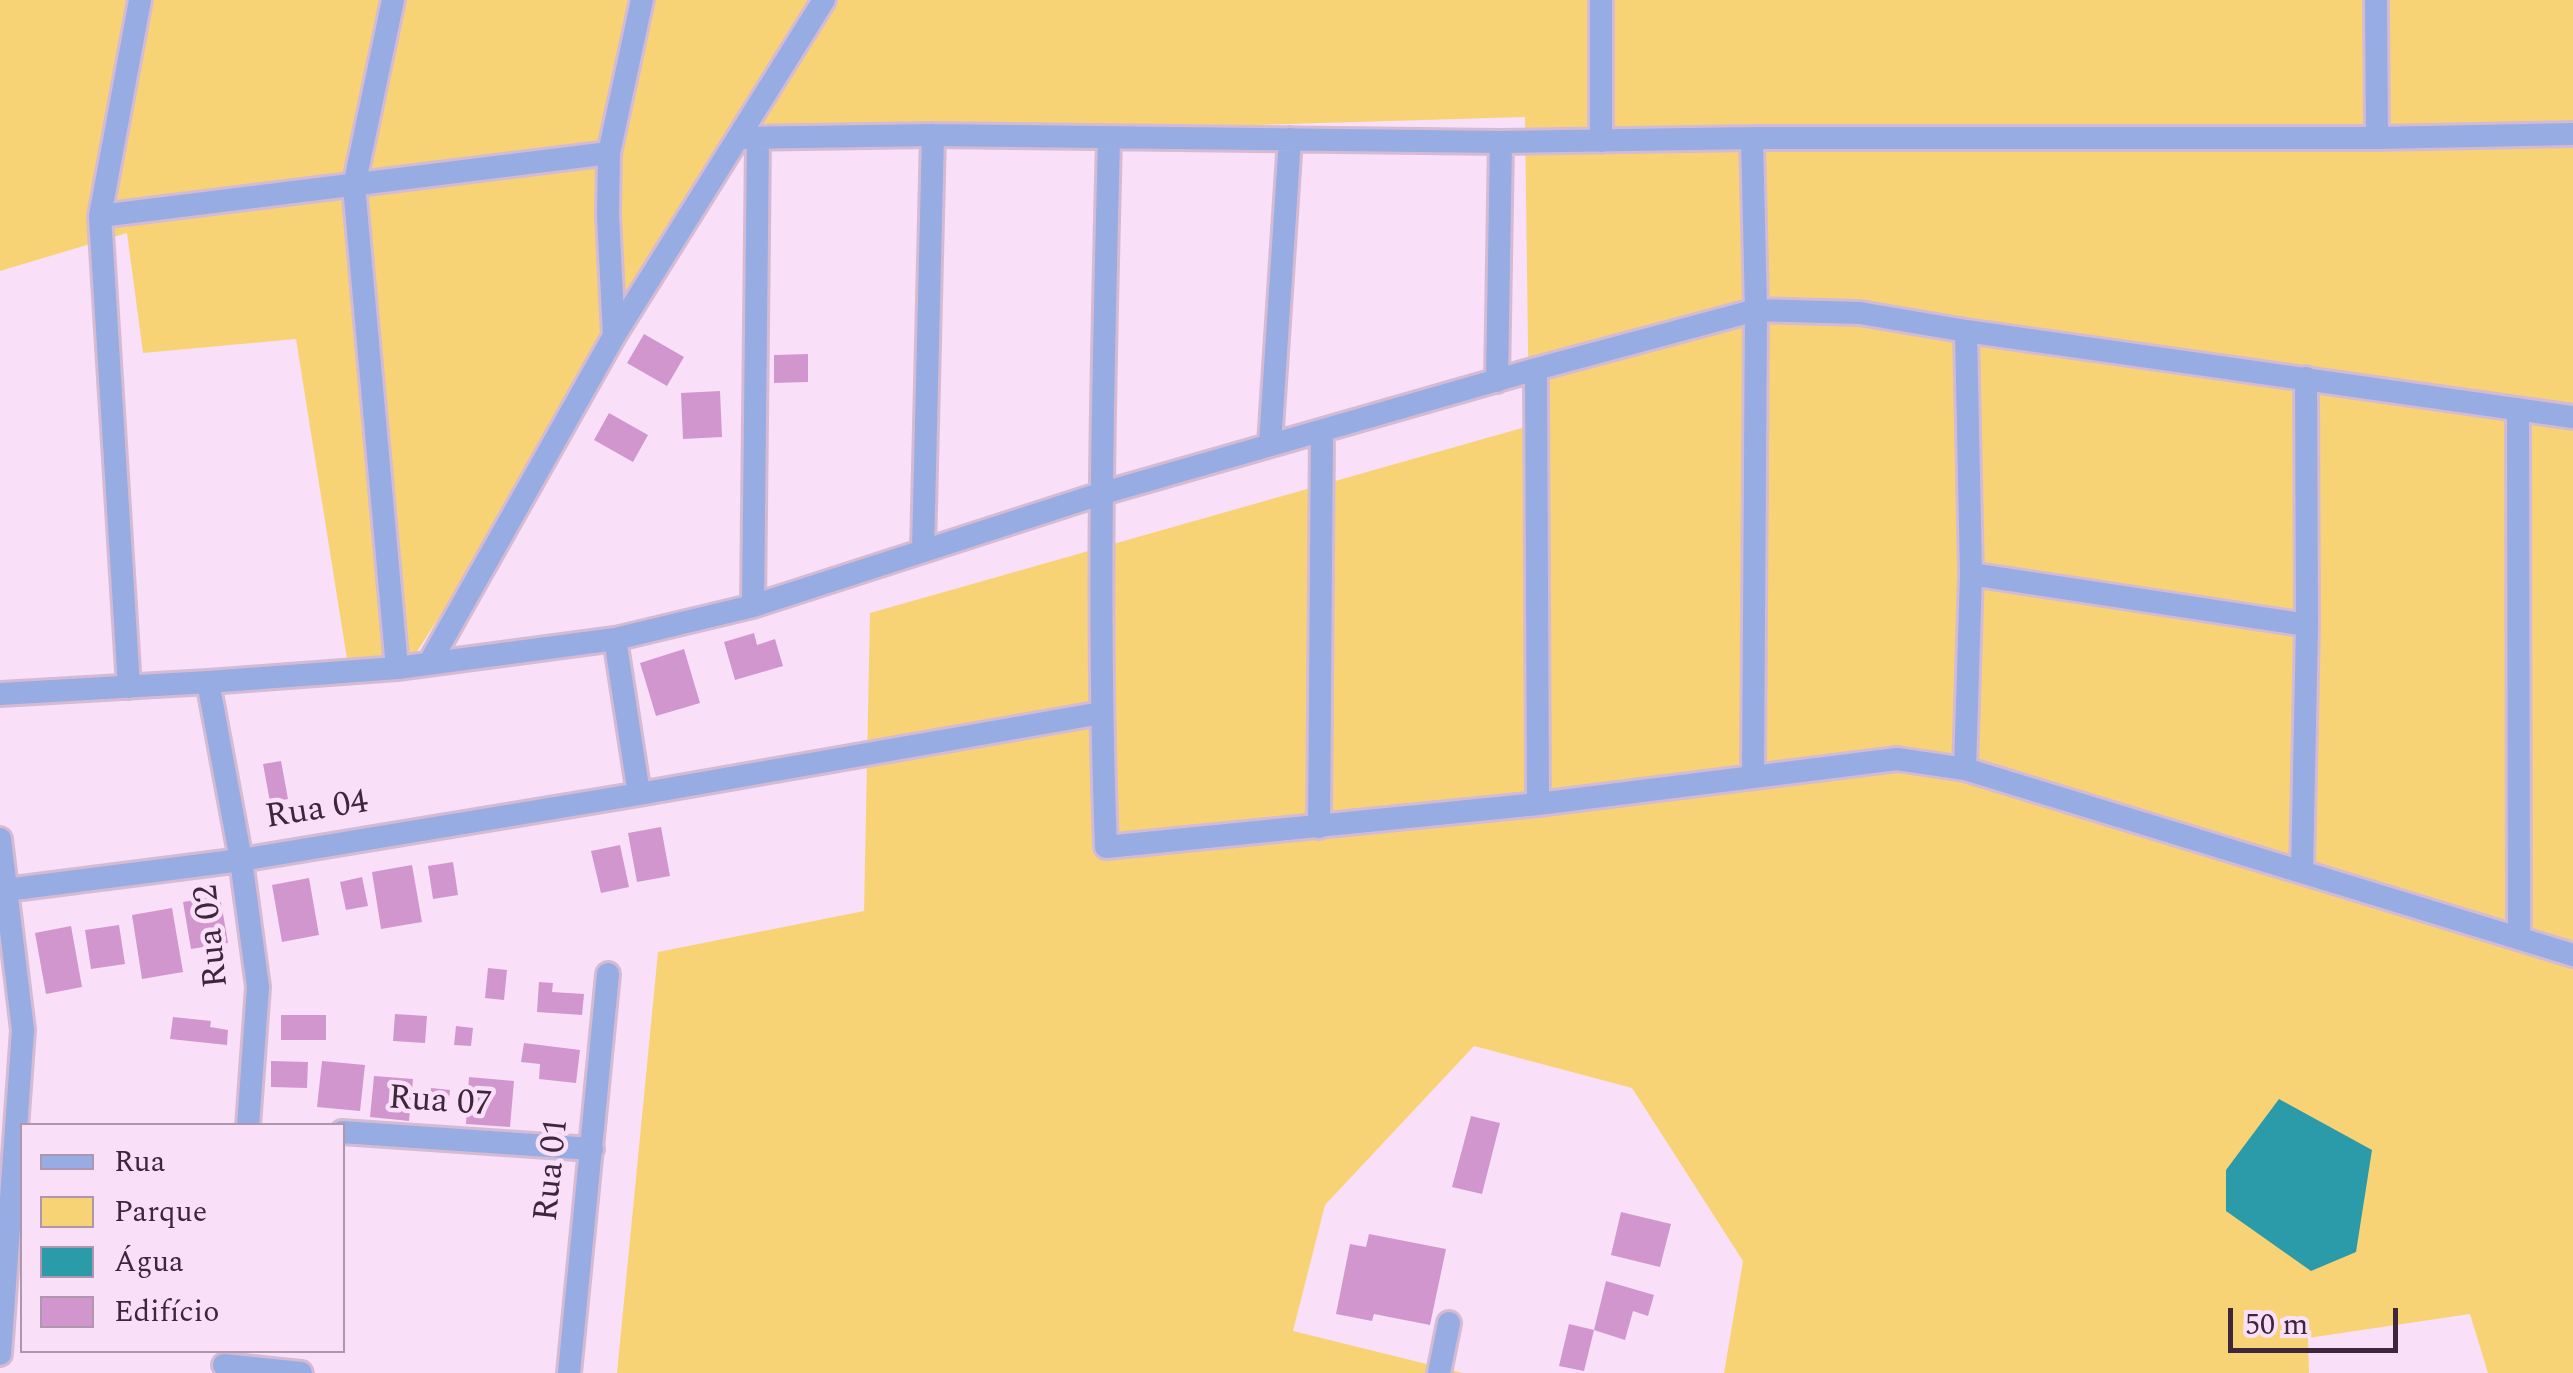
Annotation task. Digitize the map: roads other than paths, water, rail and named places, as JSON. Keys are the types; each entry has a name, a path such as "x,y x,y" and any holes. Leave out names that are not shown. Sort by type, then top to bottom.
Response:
{"street":[{"path":"129,687 100,216 140,0"},
{"path":"393,0 354,186 397,668"},
{"path":"614,336 609,153 642,0"},
{"path":"430,662 614,336 749,139 824,0"},
{"path":"1601,0 1601,141"},
{"path":"2376,0 2377,138"},
{"path":"749,139 933,136 1501,142 2573,134"},
{"path":"923,550 933,136"},
{"path":"1752,138 1756,310 1753,777"},
{"path":"749,139 753,606"},
{"path":"1109,139 1100,494 1100,713 1106,847 1538,804 1897,759 1965,769 2573,954"},
{"path":"1270,444 1290,139"},
{"path":"1497,381 1501,142"},
{"path":"100,216 609,153"},
{"path":"0,694 397,668 614,639 753,606 1100,494 1756,310 1860,313 2573,417"},
{"path":"1965,769 1971,574 1966,331"},
{"path":"1536,369 1538,804"},
{"path":"2302,872 2306,378"},
{"path":"2518,410 2520,936"},
{"path":"1319,826 1322,431"},
{"path":"1971,574 2307,625"},
{"path":"614,639 639,794"},
{"name":"Rua 02","path":"208,682 258,987 248,1123"},
{"name":"Rua 04","path":"6,890 240,860 1100,713"},
{"path":"0,839 12,1031 0,1354"},
{"name":"Rua 01","path":"569,1373 608,974"},
{"name":"Rua 07","path":"345,1132 592,1149"},
{"path":"1438,1373 1449,1323"},
{"path":"224,1363 301,1373"}],"water":[{"path":"2279,1099 2372,1150 2356,1252 2311,1271 2226,1211 2226,1170"}]}
